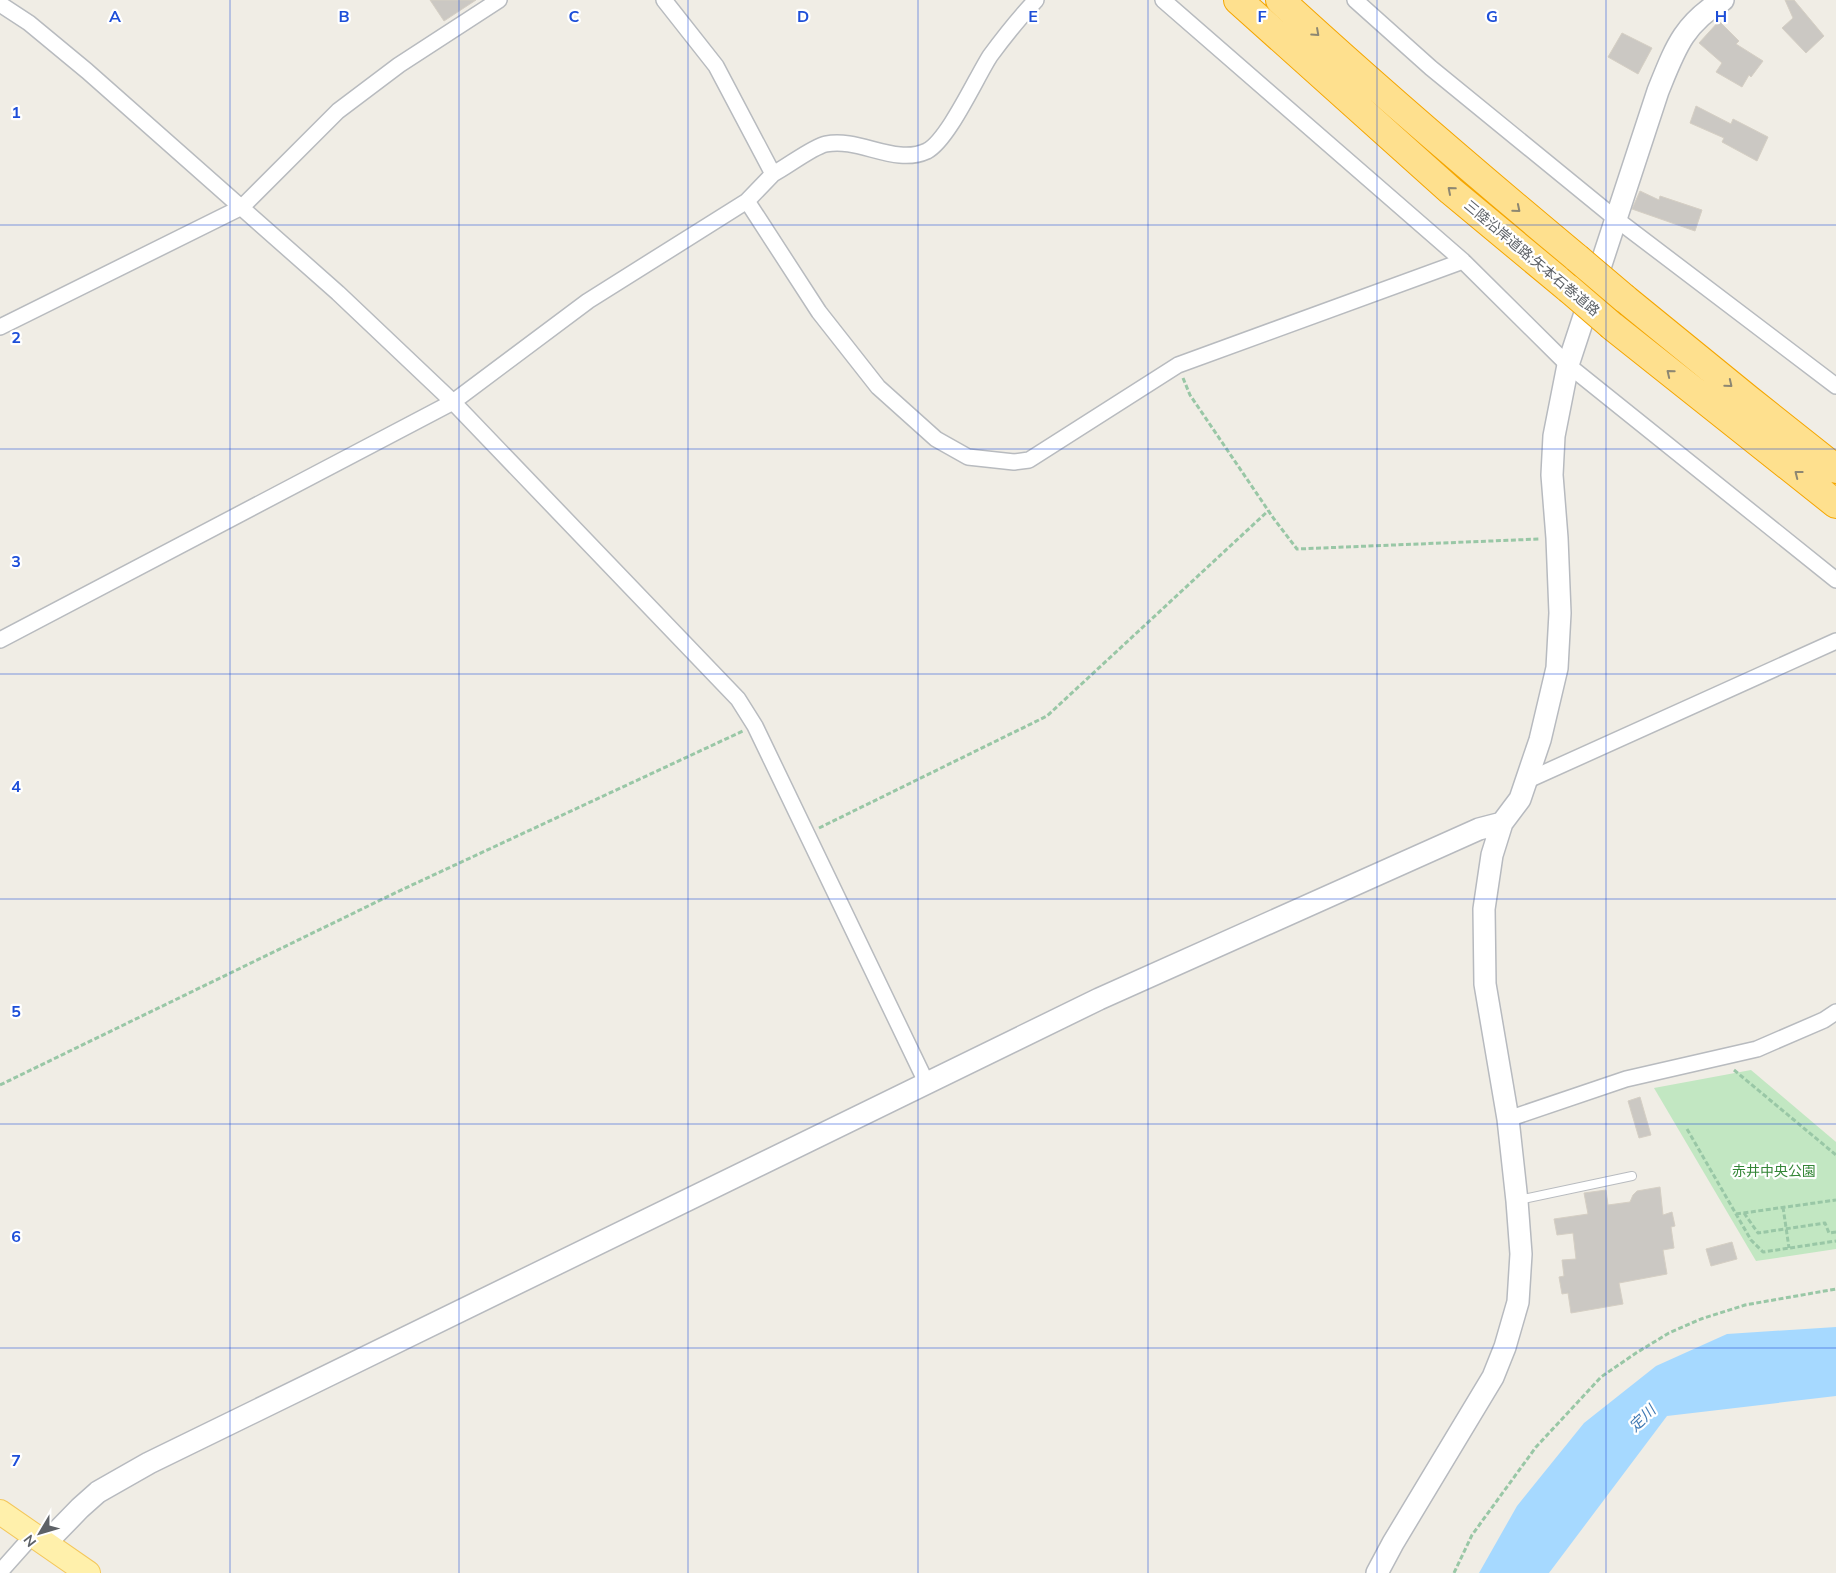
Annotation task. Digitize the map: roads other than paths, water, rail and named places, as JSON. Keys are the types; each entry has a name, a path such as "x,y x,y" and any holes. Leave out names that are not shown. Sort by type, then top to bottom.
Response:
{"highway":[{"path":"1224,0 1336,89"},
{"name":"三陸沿岸道路;矢本石巻道路","path":"1238,0 1451,191 1612,326 1836,504"},
{"name":"三陸沿岸道路;矢本石巻道路","path":"1280,0 1460,161 1624,298 1836,469"}],"main road":[{"path":"0,1512 88,1573"}],"street":[{"path":"0,327 242,207 338,112 399,65 499,0"},
{"path":"664,0 716,66 773,174"},
{"path":"0,640 453,402 588,301 747,201 773,174 809,152 825,144 842,143 898,154 917,155 929,150 942,139 990,56 1036,0"},
{"path":"1163,0 1462,261 1568,365 1836,580"},
{"path":"1355,0 1431,68 1616,219 1836,386"},
{"path":"1377,1573 1392,1543 1493,1377 1505,1347 1518,1302 1521,1254 1517,1201 1508,1119 1484,984 1484,909 1492,856 1502,823 1520,799 1540,740 1557,668 1560,613 1552,475 1554,436 1568,365 1658,91 1676,47 1687,31 1700,17 1723,0"},
{"path":"0,4 29,23 88,70 338,293 453,402 738,699 755,726 927,1084"},
{"path":"747,201 819,312 878,387 936,439 968,457 1014,462 1029,460 1178,365 1462,261"},
{"path":"1526,781 1836,641"},
{"path":"0,1572 98,1492 149,1463 1098,1000 1479,829 1502,823"},
{"path":"1508,1119 1626,1078 1757,1049 1824,1020 1836,1012"}],"lane":[{"path":"1517,1201 1632,1176"}],"water":[{"name":"定川","path":"1836,1327 1836,1396 1667,1416 1549,1573 1479,1573 1517,1506 1584,1423 1656,1366 1727,1334"}],"park label":[{"name":"赤井中央公園","path":"1774,1171"}]}
